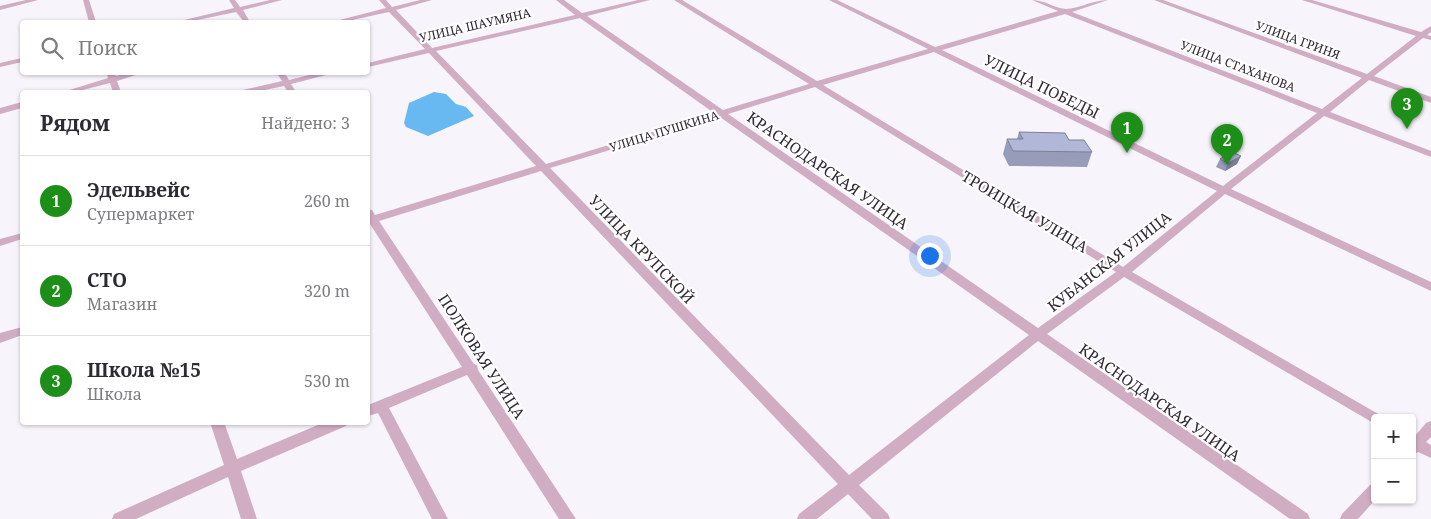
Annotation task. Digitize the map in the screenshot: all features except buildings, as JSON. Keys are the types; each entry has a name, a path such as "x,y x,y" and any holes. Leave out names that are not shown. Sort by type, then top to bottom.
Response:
{"street":[{"path":"0,8 35,0"},
{"path":"86,0 92,20"},
{"path":"232,0 246,20"},
{"path":"189,20 279,0"},
{"name":"УЛИЦА КРУПСКОЙ","path":"382,0 882,519"},
{"path":"345,20 429,0"},
{"name":"КРАСНОДАРСКАЯ УЛИЦА","path":"559,0 1302,519"},
{"name":"УЛИЦА ШАУМЯНА","path":"370,65 647,0"},
{"name":"ТРОИЦКАЯ УЛИЦА","path":"677,0 1124,272 1371,417"},
{"name":"УЛИЦА ПОБЕДЫ","path":"832,0 1224,190 1431,287"},
{"name":"УЛИЦА СТАХАНОВА","path":"1035,0 1431,154"},
{"name":"УЛИЦА ПУШКИНА","path":"370,217 544,168 817,84 1105,0"},
{"name":"УЛИЦА ГРИНЯ","path":"1157,0 1431,100"},
{"path":"1305,0 1425,37"},
{"name":"КУБАНСКАЯ УЛИЦА","path":"805,519 1037,335 1124,272 1367,77 1425,37 1431,28"},
{"path":"0,65 20,60"},
{"path":"282,75 290,90"},
{"path":"256,90 322,75"},
{"path":"72,90 111,76 116,90"},
{"path":"0,111 20,106"},
{"name":"ПОЛКОВАЯ УЛИЦА","path":"370,218 472,368 568,519"},
{"path":"0,243 20,237"},
{"path":"0,338 20,332"},
{"path":"440,519 374,409 472,368"},
{"path":"218,425 248,519"},
{"path":"120,519 232,468 334,425"},
{"path":"1416,443 1431,427"},
{"path":"1416,446 1431,452"},
{"path":"1348,519 1371,494"}],"water":[{"path":"434,92 446,94 456,104 466,107 474,116 428,136 406,127 404,123 409,103"}],"place":[{"name":"Школа №15","path":"1407,129"},
{"name":"Эдельвейс","path":"1127,153"},
{"name":"СТО","path":"1227,165"}]}
